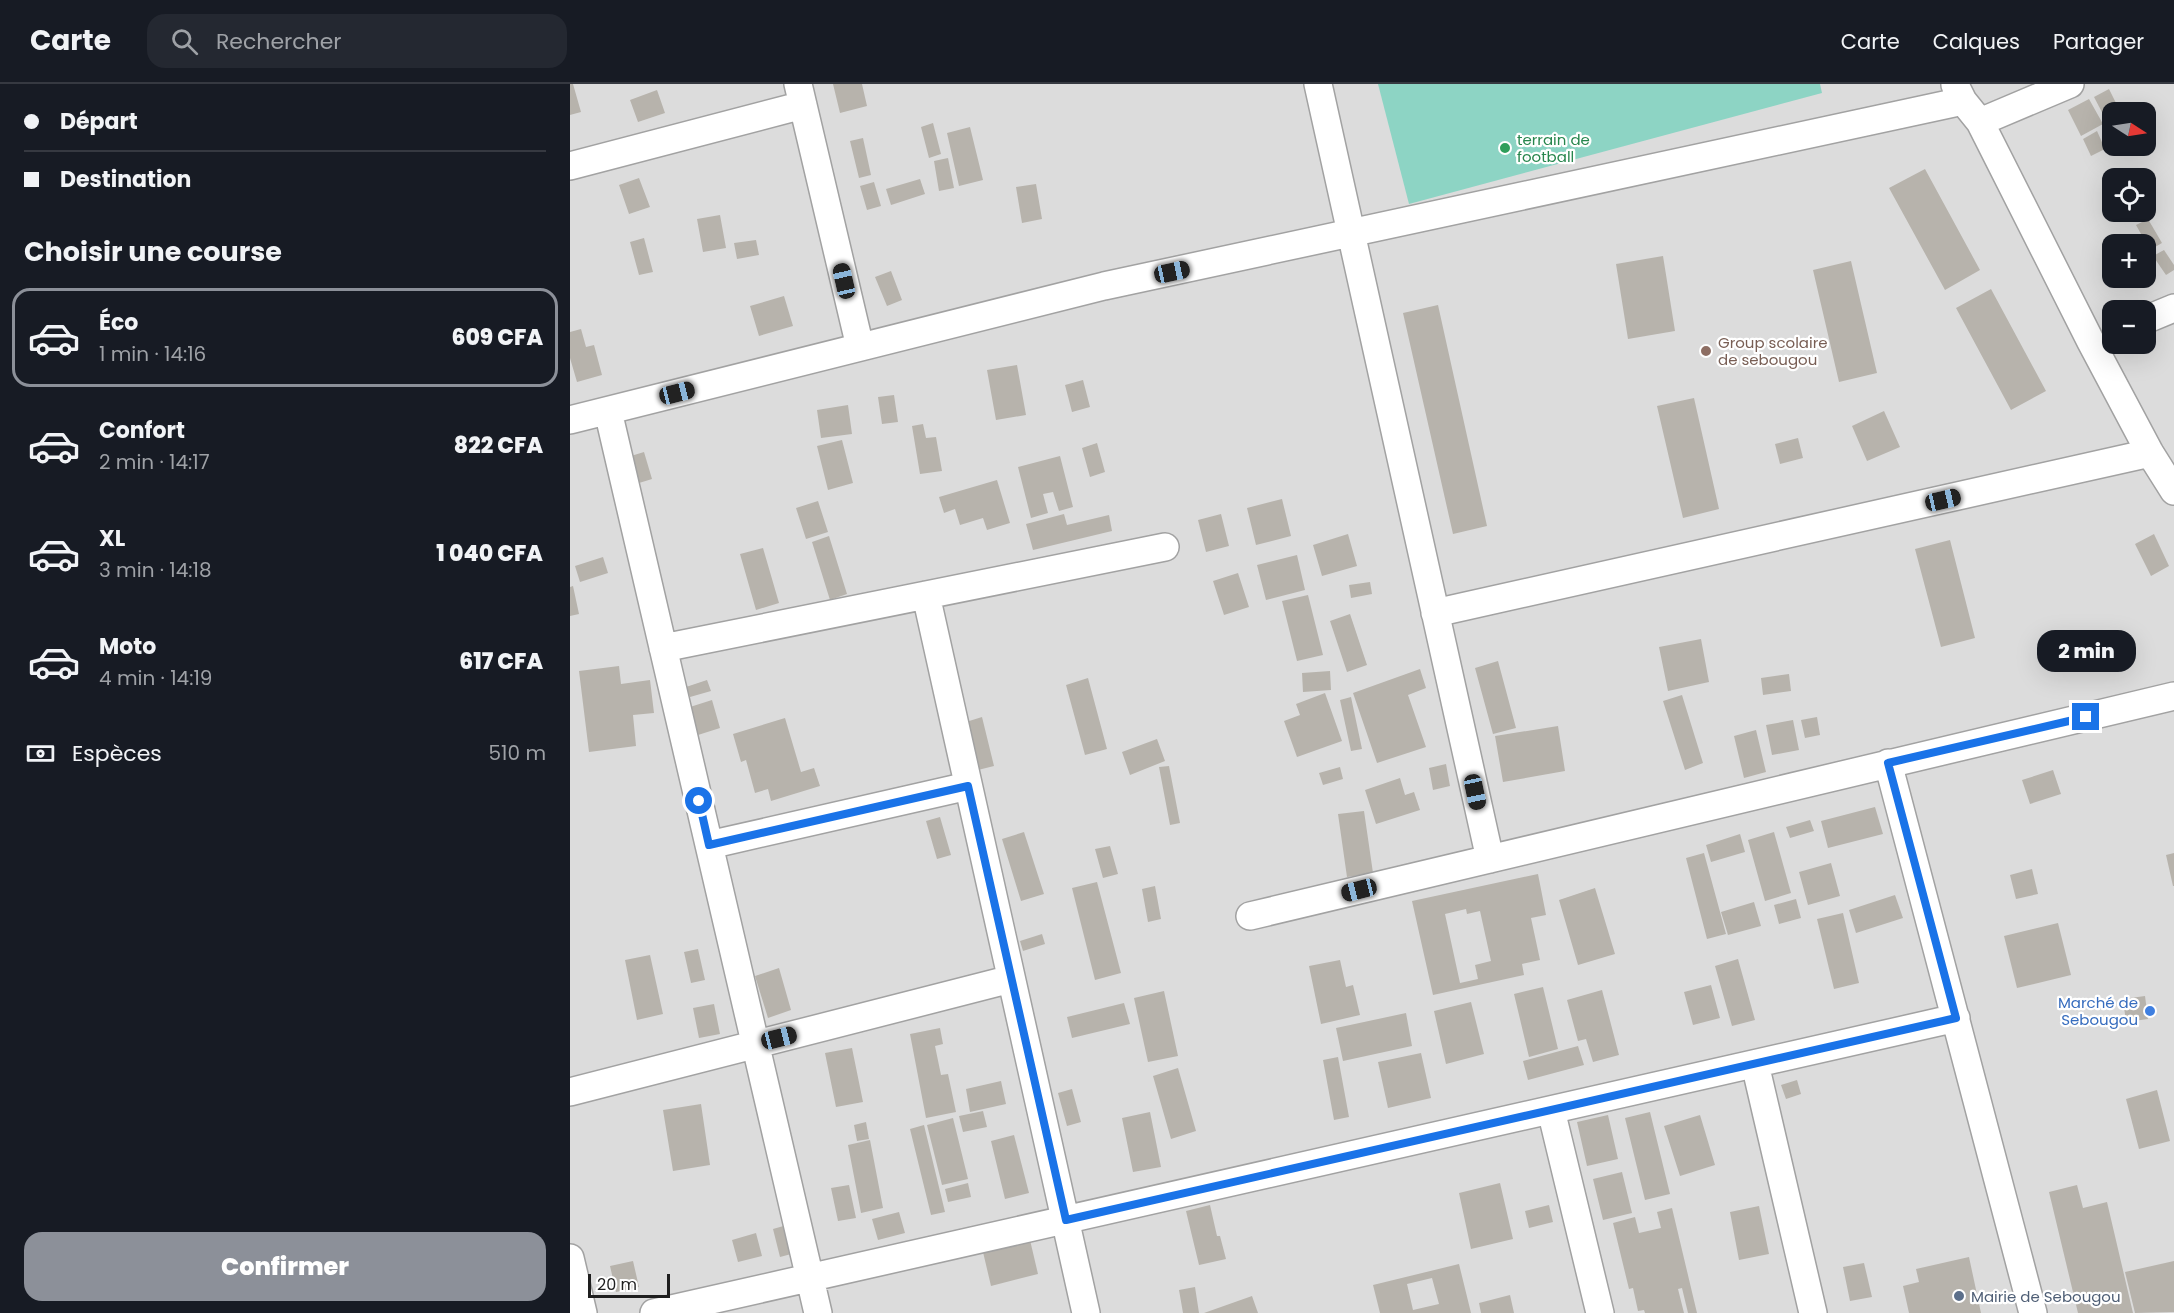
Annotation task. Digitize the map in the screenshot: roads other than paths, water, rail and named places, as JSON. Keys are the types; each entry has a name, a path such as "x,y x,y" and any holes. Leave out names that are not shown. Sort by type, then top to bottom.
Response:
{"street":[{"path":"1318,84 1490,859"},
{"path":"570,420 1104,286 1966,102 2070,84"},
{"path":"570,166 801,94 860,347"},
{"path":"1966,102 2102,338"},
{"path":"2156,315 2174,308"},
{"path":"2109,354 2150,453 2174,491"},
{"path":"608,411 818,1313"},
{"path":"1435,613 2150,453"},
{"path":"663,648 1165,547"},
{"path":"926,595 1086,1313"},
{"path":"1250,916 2174,696"},
{"path":"1888,763 2033,1313"},
{"path":"709,845 968,786"},
{"path":"570,1092 1011,979"},
{"path":"654,1313 1956,1018"},
{"path":"1755,1064 1812,1313"},
{"path":"1551,1110 1600,1313"},
{"path":"570,1258 583,1313"}],"place":[{"name":"terrain de football","path":"1505,148"},
{"name":"Group scolaire de sebougou","path":"1706,351"},
{"name":"Marché de Sebougou","path":"2150,1011"},
{"name":"Mairie de Sebougou","path":"1959,1296"}]}
